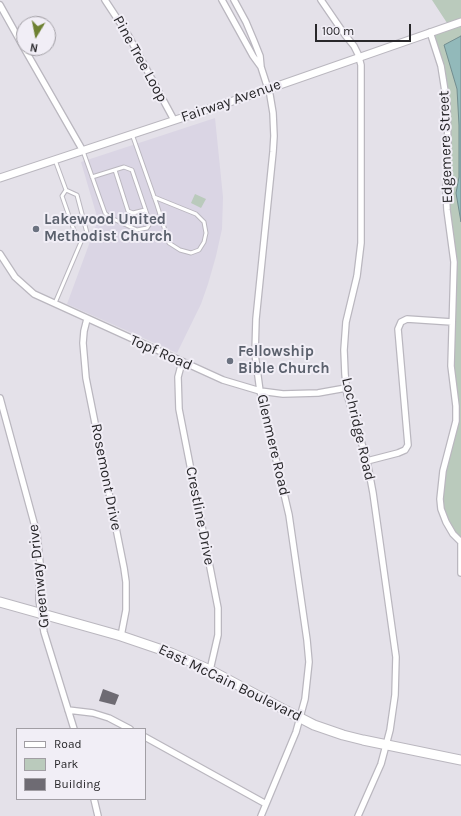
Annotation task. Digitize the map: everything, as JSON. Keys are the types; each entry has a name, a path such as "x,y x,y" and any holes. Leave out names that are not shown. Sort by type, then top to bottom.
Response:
{"main road":[{"name":"East McCain Boulevard","path":"0,602 121,636 171,653 210,670 300,718 343,735 461,760"}],"street":[{"name":"Pine Tree Loop","path":"105,0 128,35 174,120"},
{"name":"Glenmere Road","path":"222,0 253,56 261,67"},
{"name":"Glenmere Road","path":"234,0 246,22 260,56 261,67 268,89 273,113 274,136 256,318 256,354 260,391 289,515 309,662 305,699 296,732 261,816"},
{"name":"Lochridge Road","path":"321,0 354,46 361,65 361,243 357,276 349,306 344,338 345,374 346,388 367,461 373,493 396,657 395,695 390,730 374,782 358,816"},
{"path":"0,5 16,34"},
{"name":"Fairway Avenue","path":"0,178 268,89 461,22"},
{"name":"Edgemere Street","path":"430,32 441,66 447,104 447,196 454,262 451,366 456,406 456,421 443,471 440,499 441,509 446,522 452,534 461,543 461,574"},
{"path":"29,56 83,151"},
{"name":"Topf Road","path":"0,254 21,284 34,294 223,380 260,391 300,394 346,388"},
{"name":"Rosemont Drive","path":"87,319 83,343 86,378 126,582 126,610 121,636"},
{"path":"367,461 398,453 405,450 408,445 398,329 401,322 407,319 452,322"},
{"name":"Crestline Drive","path":"182,362 178,377 179,409 218,608 218,635 210,670"},
{"name":"Greenway Drive","path":"0,398 37,534 39,550 39,600 44,632 74,728"},
{"path":"68,710 93,713 109,718 128,728"},
{"path":"146,738 266,804"},
{"path":"94,800 98,816"}],"lane":[{"path":"132,134 169,243 180,250 191,253 199,250 204,242 206,233 204,222 196,214 154,196"},
{"path":"83,151 92,177 105,213 109,217 137,230 144,230 149,225 132,170 124,167 92,177"},
{"path":"54,304 81,242 87,233 77,195 66,190 55,160"},
{"path":"115,170 128,211 133,213 145,210"},
{"path":"66,190 62,196 76,236 81,242"}],"shaded area":[{"path":"461,36 461,222 456,193 459,177 457,89 444,45"},
{"path":"215,118 223,197 222,229 216,256 201,304 177,353 67,304 98,220 81,162"}],"green space":[{"path":"432,0 461,0 461,542 443,515 443,471 456,421 452,381 455,280 447,210 448,115 441,66 430,32 449,26"},
{"path":"195,194 206,199 201,208 191,203"}],"building":[{"path":"103,689 119,695 115,705 99,701"}],"place":[{"name":"Lakewood United Methodist Church","path":"36,229"},
{"name":"Fellowship Bible Church","path":"230,361"}]}
